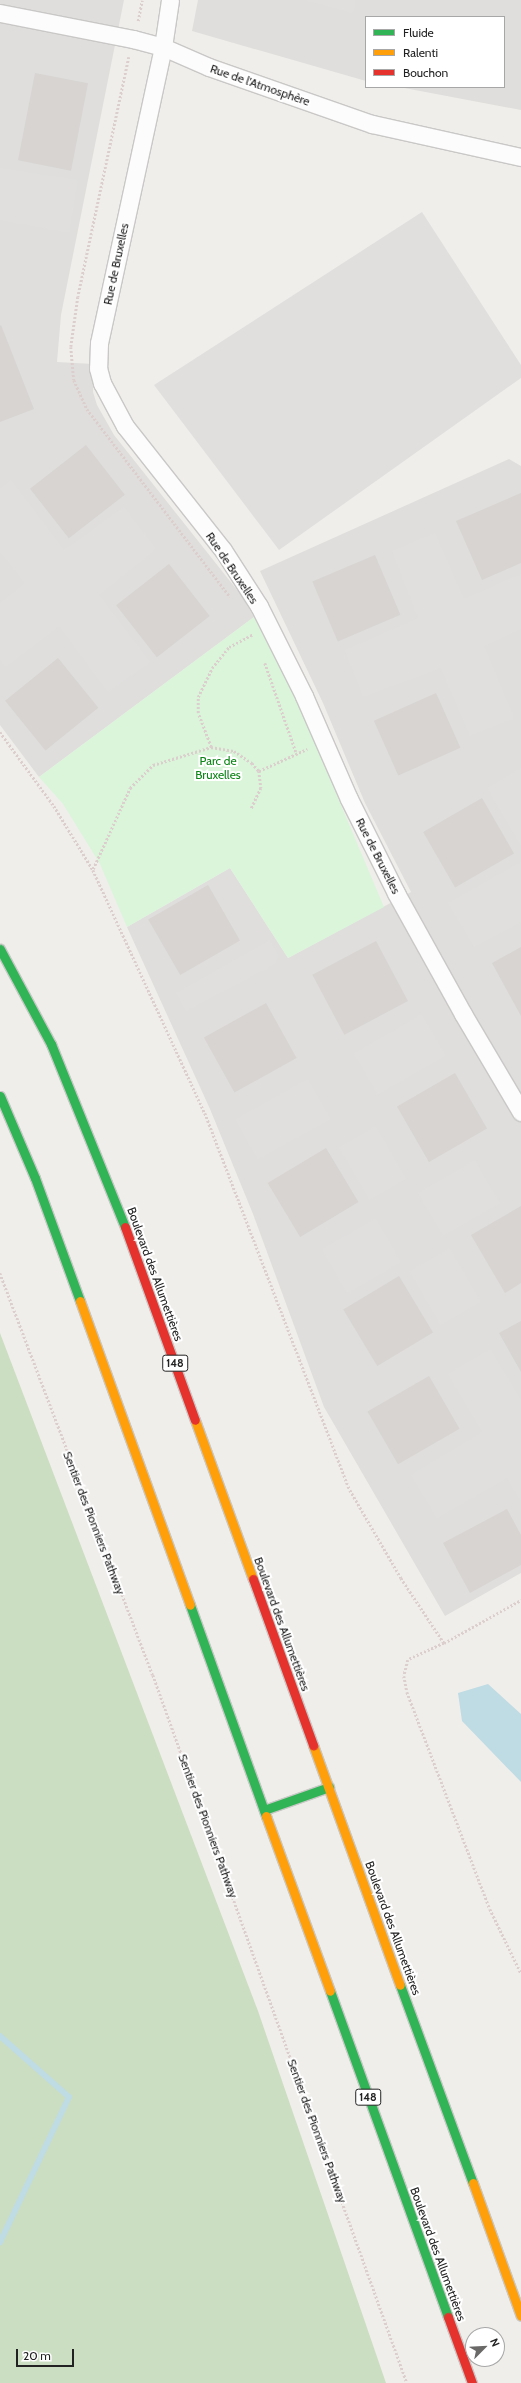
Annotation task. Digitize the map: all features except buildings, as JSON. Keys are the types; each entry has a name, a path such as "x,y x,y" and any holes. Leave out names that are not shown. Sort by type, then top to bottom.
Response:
{"highway":[{"name":"Boulevard des Allumettières","path":"0,949 51,1044 106,1175 521,2316"},
{"name":"Boulevard des Allumettières","path":"0,1096 36,1178 472,2383"},
{"path":"264,1810 329,1787"}],"street":[{"name":"Rue de Bruxelles","path":"170,0 163,47 99,343 98,368 102,383 125,426 223,550 270,626 304,696 349,799 396,893 463,1014 521,1112"},
{"name":"Rue de l'Atmosphère","path":"0,13 133,39 163,47 209,67 372,124 521,157"}],"path":[{"path":"142,0 78,297 71,347 74,380 87,409 234,603"},
{"path":"211,747 198,713 198,697 212,668 229,647 270,626"},
{"path":"249,628 255,638"},
{"path":"263,656 296,752"},
{"path":"0,732 54,806 93,870 205,1113 350,1490 401,1578 444,1643"},
{"path":"93,870 130,788 153,765 211,747 234,751 252,763 259,771 260,788 251,809"},
{"path":"259,771 296,752 310,748"},
{"name":"Sentier des Pionniers Pathway","path":"0,1273 153,1675 407,2383"},
{"path":"521,1600 444,1643 408,1660 404,1676 407,1692 490,1909 521,1973"}],"shaded area":[{"path":"0,0 124,0 61,315 57,362 93,364 93,392 97,405 114,435 241,595 254,617 39,777 0,725"},
{"path":"198,0 521,0 521,110 404,88 505,88 505,16 365,16 365,81 192,31"},
{"path":"304,0 356,0 353,13"},
{"path":"0,168 78,180 69,233 0,220"},
{"path":"422,212 521,365 521,378 279,550 154,385"},
{"path":"509,459 521,466 521,1573 445,1616 324,1407 253,1214 210,1109 127,927 230,868 288,958 411,892 365,803 323,703 260,571"},
{"path":"11,480 64,550 124,507 156,549 99,595 150,662 108,692 59,626 6,667 0,659 0,603 25,583 0,552 0,489"},
{"path":"435,533 464,599 521,574 521,629 484,646 514,718 470,736 441,668 363,697 345,650 418,618 392,551"},
{"path":"521,768 521,846 487,788"},
{"path":"521,862 521,922 474,947 448,903"},
{"path":"270,940 278,955 275,964 186,1011 176,993"},
{"path":"422,1014 446,1056 378,1095 354,1054"},
{"path":"308,1079 330,1119 258,1159 235,1119"},
{"path":"376,1126 406,1179 369,1200 339,1148"},
{"path":"475,1160 500,1203 443,1236 418,1193"},
{"path":"376,1218 402,1262 347,1294 321,1250"},
{"path":"450,1248 481,1302 440,1325 409,1272"},
{"path":"490,1349 521,1400 521,1501 507,1478 437,1518 411,1475 482,1432 448,1374"}],"green space":[{"name":"Parc de Bruxelles","path":"254,617 297,701 384,907 288,958 230,868 127,927 100,864 63,804 39,777"},
{"path":"0,1333 258,2011 386,2383 0,2383"}],"water":[{"path":"488,1684 521,1714 521,1782 462,1721 458,1693"}],"waterway":[{"path":"0,2036 69,2097 0,2242"}],"traffic: fast":[{"path":"0,949 51,1044 125,1227"},
{"path":"0,1096 35,1178 80,1301"},
{"path":"190,1605 266,1816"},
{"path":"264,1810 329,1787"},
{"path":"400,1985 473,2183"},
{"path":"330,1991 448,2317"}],"traffic: slow":[{"path":"80,1301 190,1605"},
{"path":"195,1420 253,1579"},
{"path":"313,1745 400,1985"},
{"path":"266,1816 330,1991"},
{"path":"473,2183 521,2316"}],"traffic: jam":[{"path":"125,1227 195,1420"},
{"path":"253,1579 313,1745"},
{"path":"448,2317 472,2383"}]}
